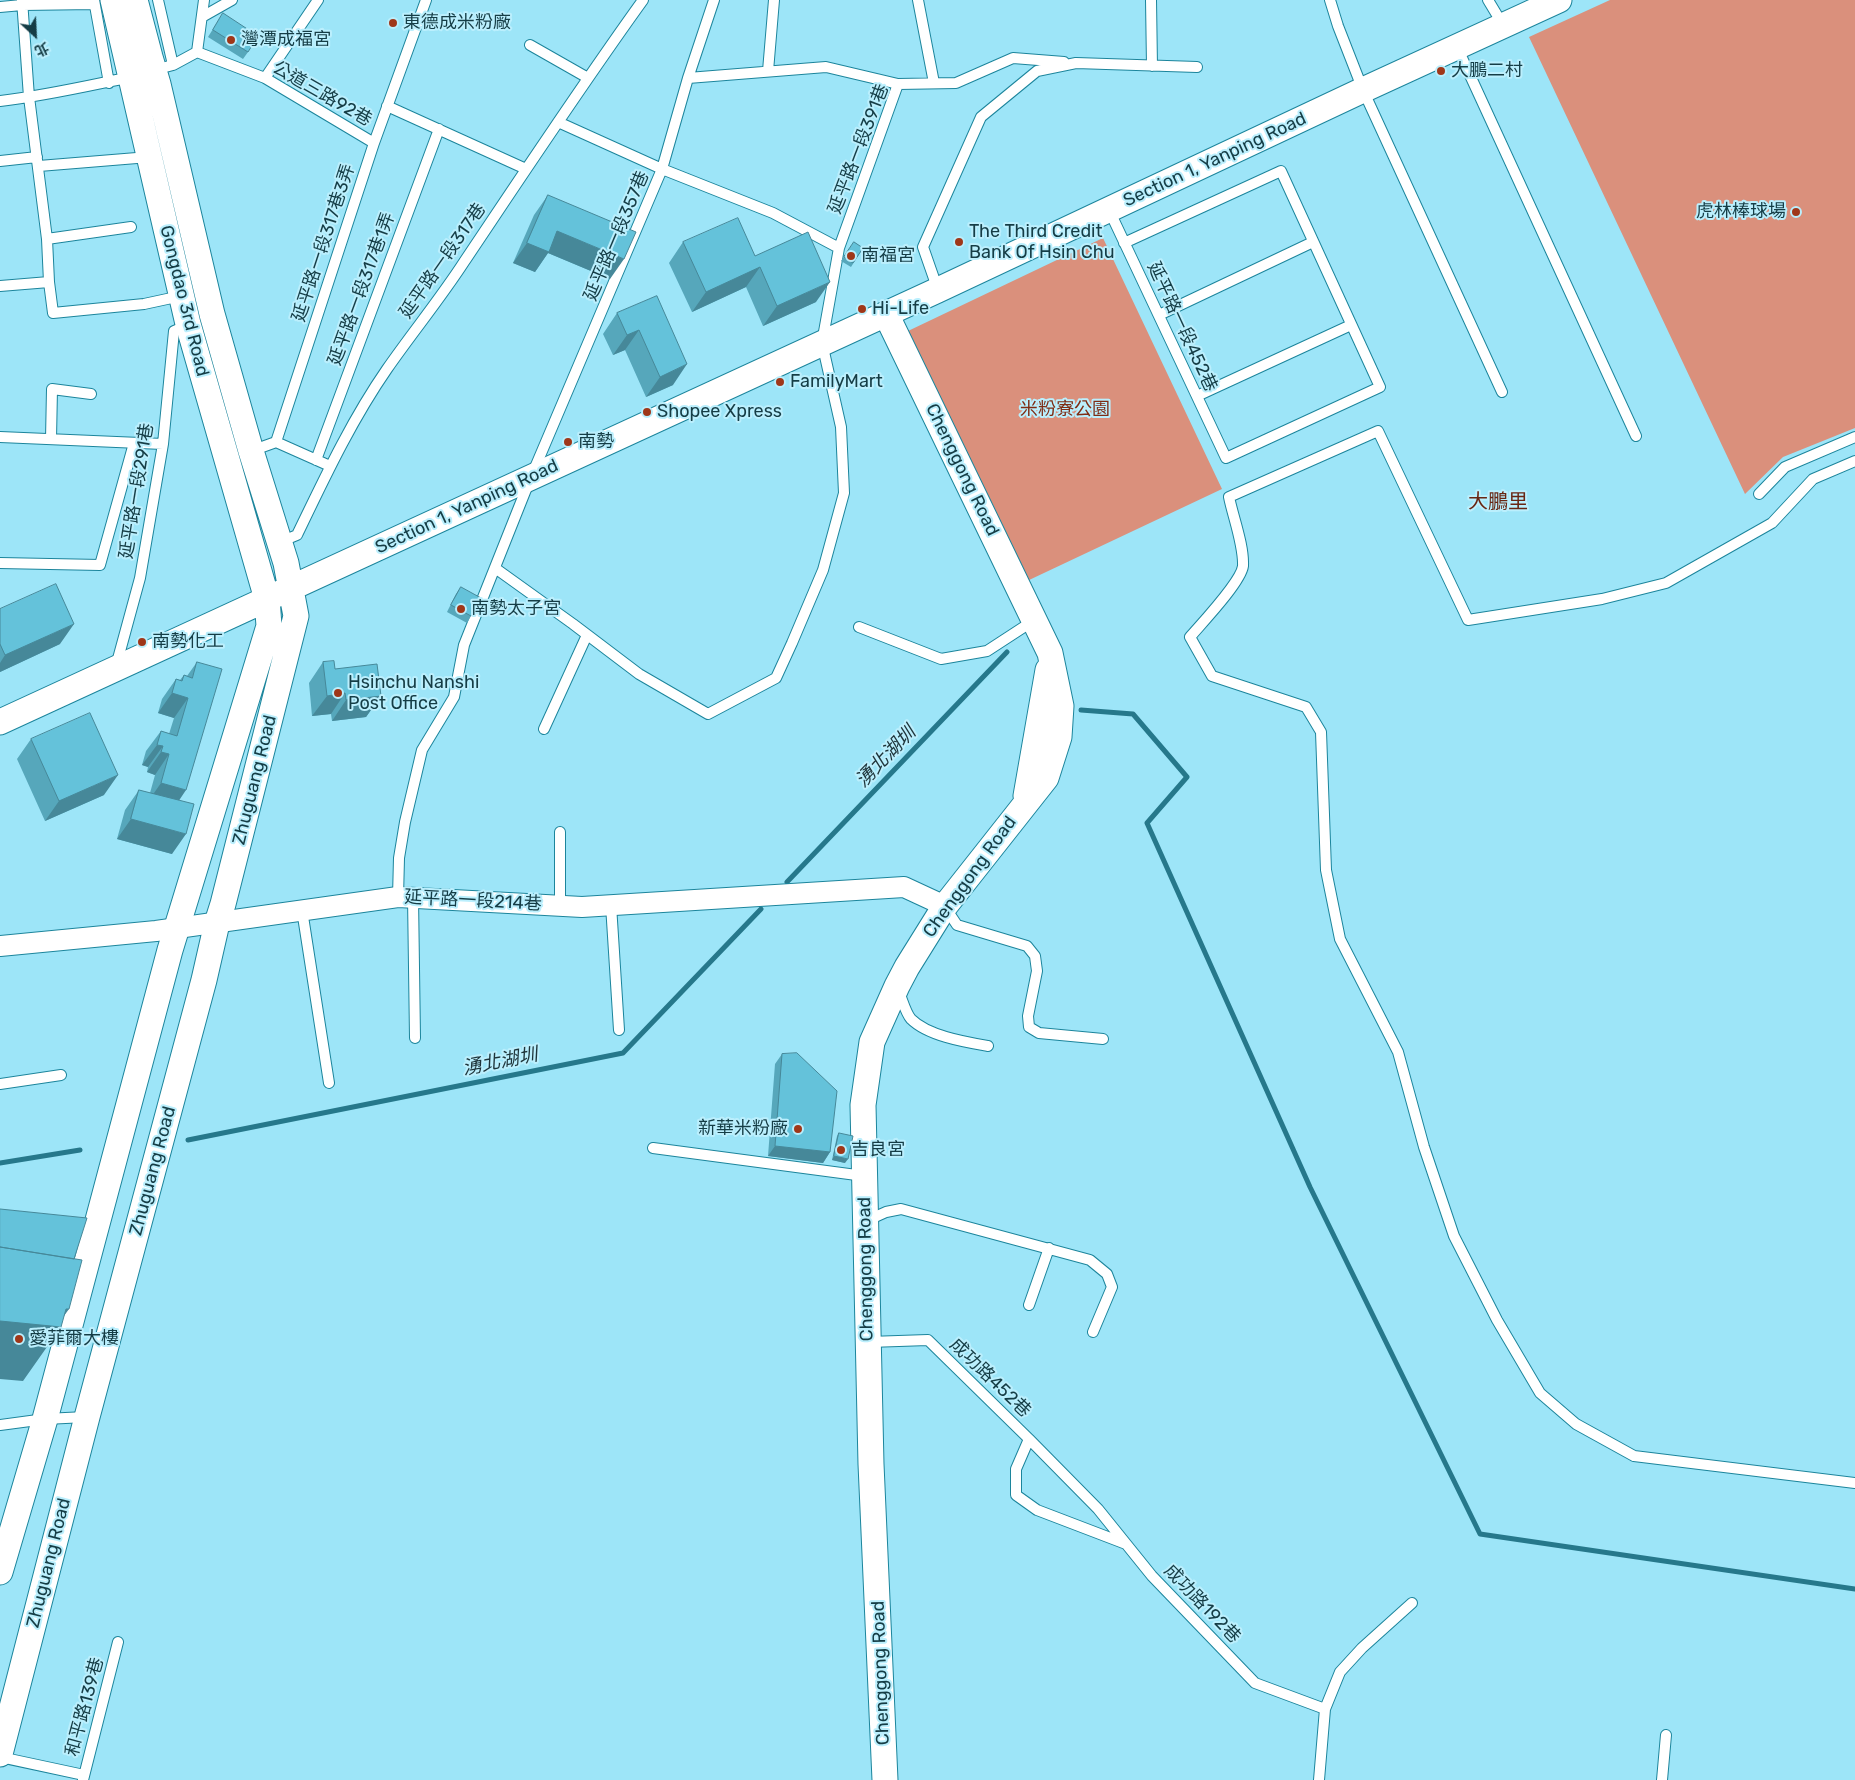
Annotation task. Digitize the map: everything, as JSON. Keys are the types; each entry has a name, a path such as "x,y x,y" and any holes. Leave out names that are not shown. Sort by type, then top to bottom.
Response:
{"street":[{"name":"Gongdao 3rd Road","path":"135,0 149,157 188,324 268,599"},
{"name":"Section 1, Yanping Road","path":"0,722 938,290 1559,0"},
{"name":"Gongdao 3rd Road","path":"100,1 142,74 251,451 280,542 291,588"},
{"name":"Chenggong Road","path":"885,1780 872,1474 862,1105 872,1042 897,986 945,906 1024,804 1037,739 1050,653 886,314"},
{"name":"Zhuguang Road","path":"0,1756 87,1417 204,980 296,616 291,588"},
{"name":"Zhuguang Road","path":"0,1572 45,1419 167,964 269,626 268,599"},
{"name":"延平路一段214巷","path":"0,946 178,928 406,897 582,907 904,888 945,906"}],"lane":[{"path":"142,74 158,0"},
{"path":"0,101 30,98 142,74 197,52 204,0"},
{"path":"202,17 232,0"},
{"path":"265,78 318,0"},
{"name":"延平路一段317巷3弄","path":"276,442 374,143 426,0"},
{"name":"延平路一段317巷","path":"280,542 297,535 330,466 386,370 463,265 526,169 643,0"},
{"name":"延平路一段357巷","path":"415,1038 406,897 399,858 405,822 422,750 454,697 464,645 532,477 662,169 688,78 714,0"},
{"path":"768,72 774,0"},
{"path":"918,0 934,83"},
{"path":"1151,0 1152,66"},
{"path":"1330,0 1363,90 1502,392"},
{"path":"1488,0 1504,26"},
{"path":"0,7 22,3 100,1"},
{"path":"22,3 53,313 144,304 182,295"},
{"path":"530,45 588,78"},
{"path":"1457,47 1636,436"},
{"name":"公道三路92巷","path":"197,52 265,78 374,143"},
{"name":"延平路一段391巷","path":"822,343 839,248 898,84 956,83 1013,58 1076,63"},
{"path":"938,290 923,247 981,117 1037,71 1076,63 1197,67"},
{"path":"688,78 826,67 898,84"},
{"path":"388,106 526,169"},
{"path":"558,122 662,169 773,213 839,248"},
{"name":"延平路一段317巷1弄","path":"316,460 439,129"},
{"path":"0,161 38,162 149,157"},
{"path":"1124,242 1281,171 1351,324 1197,396"},
{"name":"延平路一段452巷","path":"1109,210 1226,458 1380,387 1351,324"},
{"path":"47,239 131,227"},
{"path":"1159,315 1314,242"},
{"path":"0,286 49,282"},
{"name":"延平路一段291巷","path":"115,669 140,578 163,444 174,331 188,324"},
{"path":"495,568 639,674 708,714 776,678 823,570 844,493 841,427 822,343"},
{"path":"51,439 52,389 92,394"},
{"path":"1855,461 1813,479 1772,523 1666,583 1602,599 1468,620 1378,431 1229,497 1243,567 1235,583 1190,637 1212,676 1306,706 1321,732 1326,870 1340,939 1398,1052 1424,1147 1454,1236 1497,1320 1540,1393 1576,1424 1634,1456 1855,1483"},
{"path":"0,437 163,444"},
{"path":"1759,494 1785,467 1855,437"},
{"path":"251,451 276,442 330,466"},
{"path":"0,563 100,565 134,443"},
{"path":"859,627 941,659 988,651 1034,620"},
{"path":"544,729 588,635"},
{"path":"560,832 560,906"},
{"path":"611,905 619,1030"},
{"path":"945,906 957,925 1027,946 1035,956 1037,971 1028,1016 1029,1027 1039,1033 1103,1040"},
{"path":"302,910 329,1083"},
{"path":"897,986 910,1018 924,1028 954,1039 988,1046"},
{"path":"0,1084 61,1075"},
{"path":"653,1148 864,1176"},
{"path":"865,1222 886,1212 902,1209 1090,1260 1107,1274 1112,1287 1093,1332"},
{"path":"1029,1305 1049,1248"},
{"name":"成功路452巷","path":"868,1342 928,1340 1029,1439 1016,1469 1016,1495 1037,1510 1127,1544"},
{"path":"0,1425 45,1419 87,1417"},
{"name":"成功路192巷","path":"1029,1439 1098,1509 1152,1576 1255,1682 1325,1709"},
{"path":"1319,1780 1325,1709 1340,1672 1362,1648 1412,1603"},
{"name":"和平路139巷","path":"83,1778 118,1642"},
{"path":"1662,1780 1666,1735"},
{"path":"0,1756 83,1778"}],"green space":[{"name":"虎林棒球場","path":"1610,0 1855,0 1855,428 1783,457 1745,494 1529,37"},
{"name":"米粉寮公園","path":"1103,238 1222,489 1027,581 908,331"}],"building":[{"path":"223,13 258,36 248,52 213,30"},
{"path":"548,195 636,232 624,259 557,231 549,252 527,243"},
{"path":"738,218 755,256 808,232 830,282 777,306 760,267 706,292 683,242"},
{"name":"南福宮","path":"854,242 863,248 853,263 844,257"},
{"path":"657,296 687,364 660,377 639,330 627,335 617,313"},
{"path":"56,584 74,624 5,655 0,644 0,609"},
{"path":"461,587 481,598 471,616 451,605"},
{"path":"334,661 335,669 377,664 381,696 346,700 345,693 327,696 323,662"},
{"path":"197,662 222,669 186,790 161,783 169,754 161,752 163,746 157,745 161,731 177,736 188,698 172,693 176,679 182,681 184,675 192,678"},
{"path":"90,713 118,775 59,801 31,739"},
{"path":"139,790 194,804 186,834 131,819"},
{"name":"新華米粉廠","path":"797,1053 837,1091 830,1152 775,1146 782,1054"},
{"name":"吉良宮","path":"839,1133 853,1136 848,1159 834,1156"},
{"path":"0,1209 87,1218 74,1259 0,1247"},
{"path":"0,1247 82,1260 69,1309 66,1309 61,1327 0,1321"}],"waterway":[{"name":"湧北湖圳","path":"787,882 1007,652"},
{"path":"1081,710 1133,714 1187,777 1147,823 1310,1187 1480,1534 1855,1589"},
{"name":"湧北湖圳","path":"188,1140 623,1053 761,909"},
{"name":"湧北湖圳","path":"0,1163 80,1150"}],"place":[{"name":"東德成米粉廠","path":"393,23"},
{"name":"灣潭成福宮","path":"231,40"},
{"name":"大鵬二村","path":"1441,71"},
{"name":"虎林棒球場","path":"1796,212"},
{"name":"The Third Credit Bank Of Hsin Chu","path":"959,242"},
{"name":"南福宮","path":"851,256"},
{"name":"Hi-Life","path":"862,309"},
{"name":"FamilyMart","path":"780,382"},
{"name":"Shopee Xpress","path":"647,412"},
{"name":"南勢","path":"568,442"},
{"name":"南勢太子宮","path":"461,609"},
{"name":"南勢化工","path":"142,642"},
{"name":"Hsinchu Nanshi Post Office","path":"338,693"},
{"name":"新華米粉廠","path":"798,1129"},
{"name":"吉良宮","path":"841,1150"},
{"name":"愛菲爾大樓","path":"19,1339"}],"district":[{"name":"大鵬里","path":"1498,502"}]}
